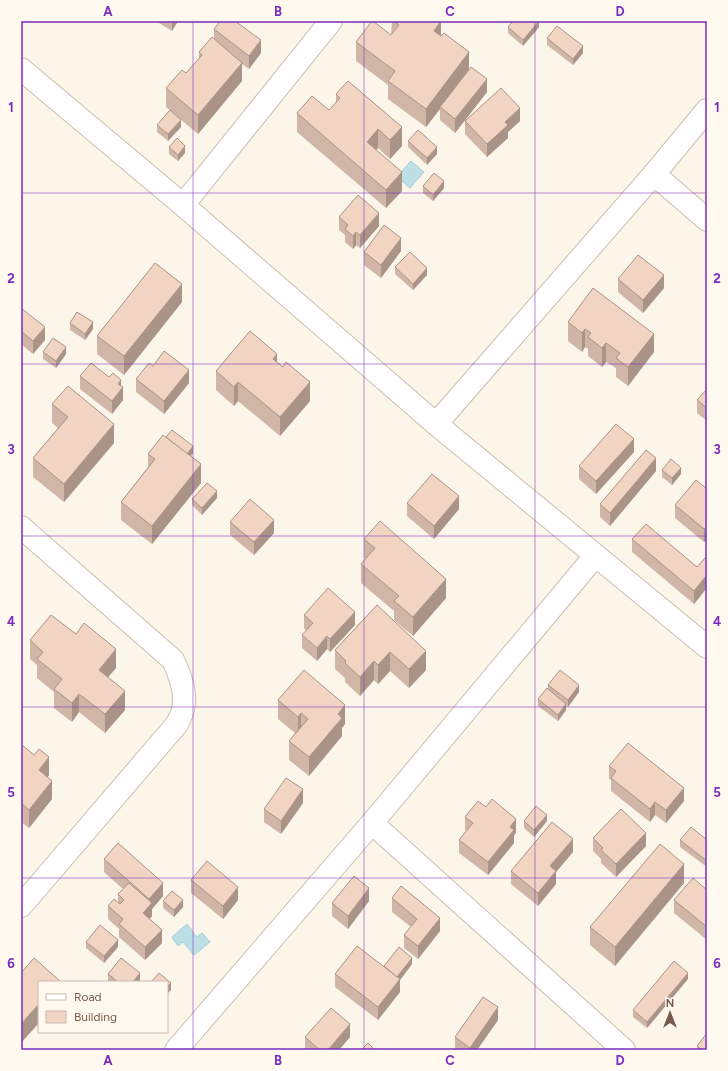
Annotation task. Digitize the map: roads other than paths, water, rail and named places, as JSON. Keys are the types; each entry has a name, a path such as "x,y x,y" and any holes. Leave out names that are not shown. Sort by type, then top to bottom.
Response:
{"street":[{"path":"183,205 332,21"},
{"path":"21,69 183,205 436,424 595,556 703,637"},
{"path":"436,424 654,174 707,110"},
{"path":"654,174 707,220"},
{"path":"21,527 173,660 181,676 184,693 184,709 177,724 21,906"},
{"path":"176,1050 372,823 595,556"},
{"path":"372,823 624,1050"}],"water":[{"path":"411,161 424,172 410,188 397,177"},
{"path":"187,924 197,937 202,933 210,942 194,955 183,942 178,946 172,937"}]}
